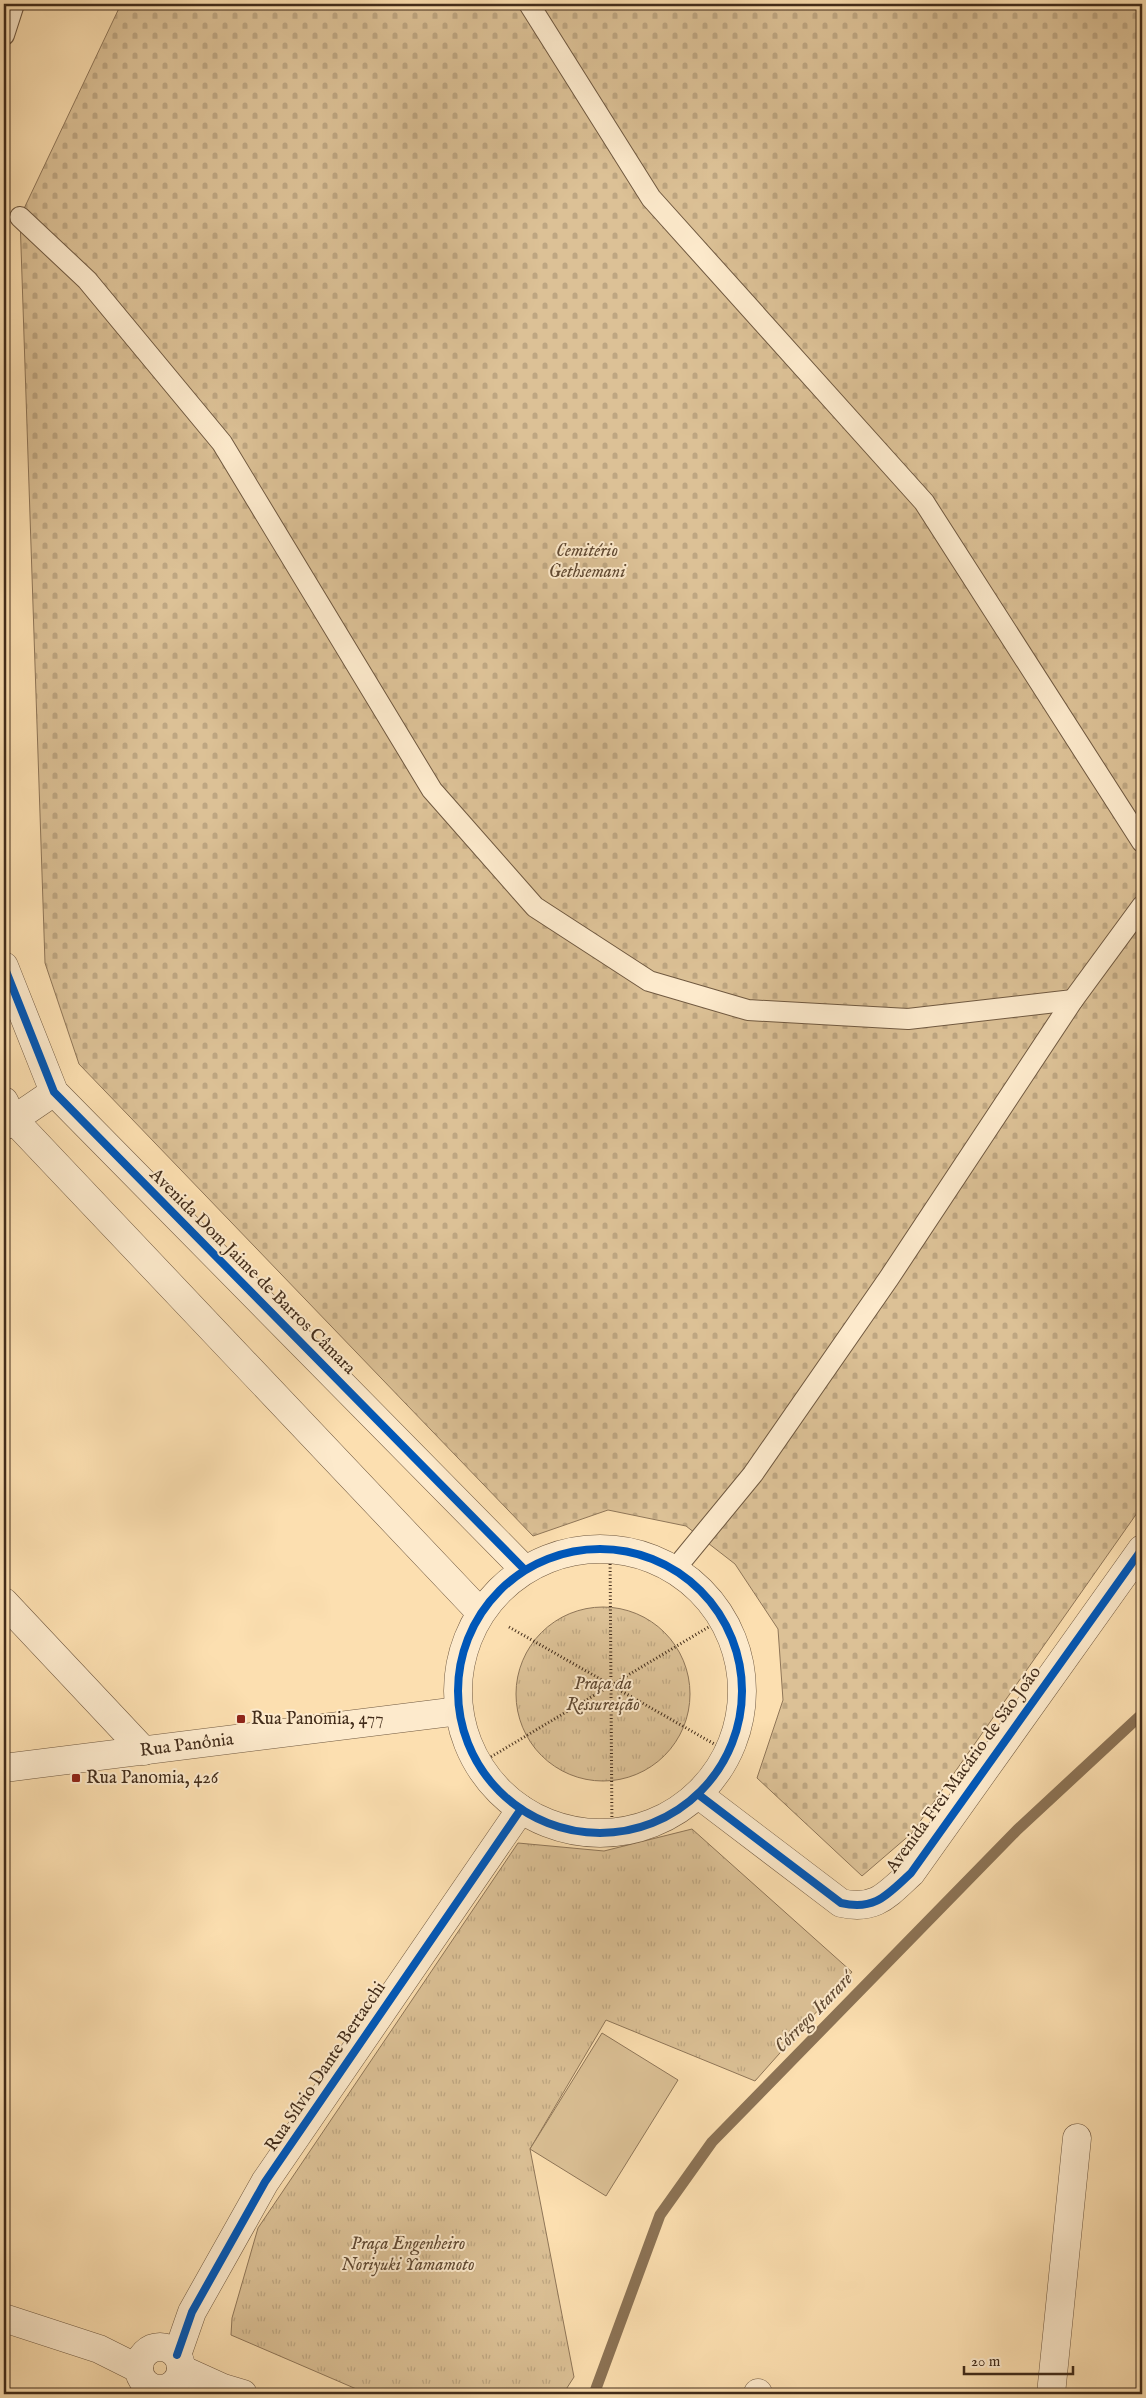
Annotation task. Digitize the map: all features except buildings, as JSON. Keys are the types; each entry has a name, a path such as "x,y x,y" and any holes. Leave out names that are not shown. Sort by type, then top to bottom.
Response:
{"street":[{"name":"Avenida Dom Jaime de Barros Câmara","path":"4,966 54,1092 524,1569"},
{"path":"54,1092 7,1115 480,1612"},
{"name":"Avenida Frei Macário de São João","path":"699,1795 841,1902 858,1907 873,1904 888,1894 911,1873 1142,1549"},
{"path":"573,1550 625,1550 675,1569 714,1603 738,1650 743,1703 730,1753 699,1795 668,1817 631,1830 593,1833 555,1826 521,1809 491,1783 470,1749 459,1711 460,1660 480,1612 524,1569 573,1550"},
{"path":"4,1602 144,1751"},
{"name":"Rua Panônia","path":"4,1768 459,1711"},
{"name":"Rua Sílvio Dante Bertacchi","path":"159,2373 265,2182 521,1809"},
{"path":"1051,2394 1077,2138"},
{"path":"4,2318 99,2349 159,2373 233,2391"}],"lane":[{"path":"4,35 14,4"},
{"path":"529,4 652,198 924,502 1142,842"},
{"path":"20,217 87,280 222,443 432,790 535,907 649,981 748,1010 908,1019 1073,1000"},
{"path":"675,1569 753,1474 889,1278 1073,1000 1142,906"}],"path":[{"path":"610,1550 612,1832"},
{"path":"480,1612 730,1753"},
{"path":"479,1764 610,1684 722,1619"}],"green space":[{"name":"Cemitério Gethsemani","path":"121,4 1142,4 1142,1506 912,1833 862,1876 757,1778 783,1700 778,1629 735,1564 686,1526 608,1510 533,1536 79,1064 45,963 20,217"},
{"name":"Praça da Ressureição","path":"603,1607 620,1609 644,1617 670,1639 680,1653 686,1669 690,1694 688,1711 680,1735 658,1761 644,1771 628,1777 603,1781 586,1779 562,1771 536,1749 526,1735 520,1719 516,1694 518,1677 526,1653 548,1627 562,1617 578,1611"},
{"name":"Praça Engenheiro Noriyuki Yamamoto","path":"692,1829 852,1972 755,2081 606,2020 530,2149 574,2377 563,2394 368,2394 231,2335 232,2318 258,2228 518,1843 604,1851"},
{"path":"602,2033 678,2080 606,2196 530,2149"}],"waterway":[{"name":"Córrego Itararé","path":"594,2394 660,2215 712,2142 1017,1830 1142,1714"}],"cycle path":[{"path":"4,966 54,1092 524,1569"},
{"path":"600,1549 641,1555 667,1566 690,1581 710,1601 725,1624 736,1650 742,1691 736,1732 725,1758 710,1781 690,1801 667,1816 641,1827 600,1833 559,1827 533,1816 510,1801 490,1781 475,1758 464,1732 458,1691 464,1650 475,1624 490,1601 510,1581 533,1566 559,1555 600,1549"},
{"path":"699,1795 841,1903 863,1905 880,1899 911,1873 1142,1549"},
{"path":"177,2355 192,2312 265,2182 521,1809"}],"place":[{"name":"Rua Panomia, 477","path":"241,1719"},
{"name":"Rua Panomia, 426","path":"76,1778"}]}
